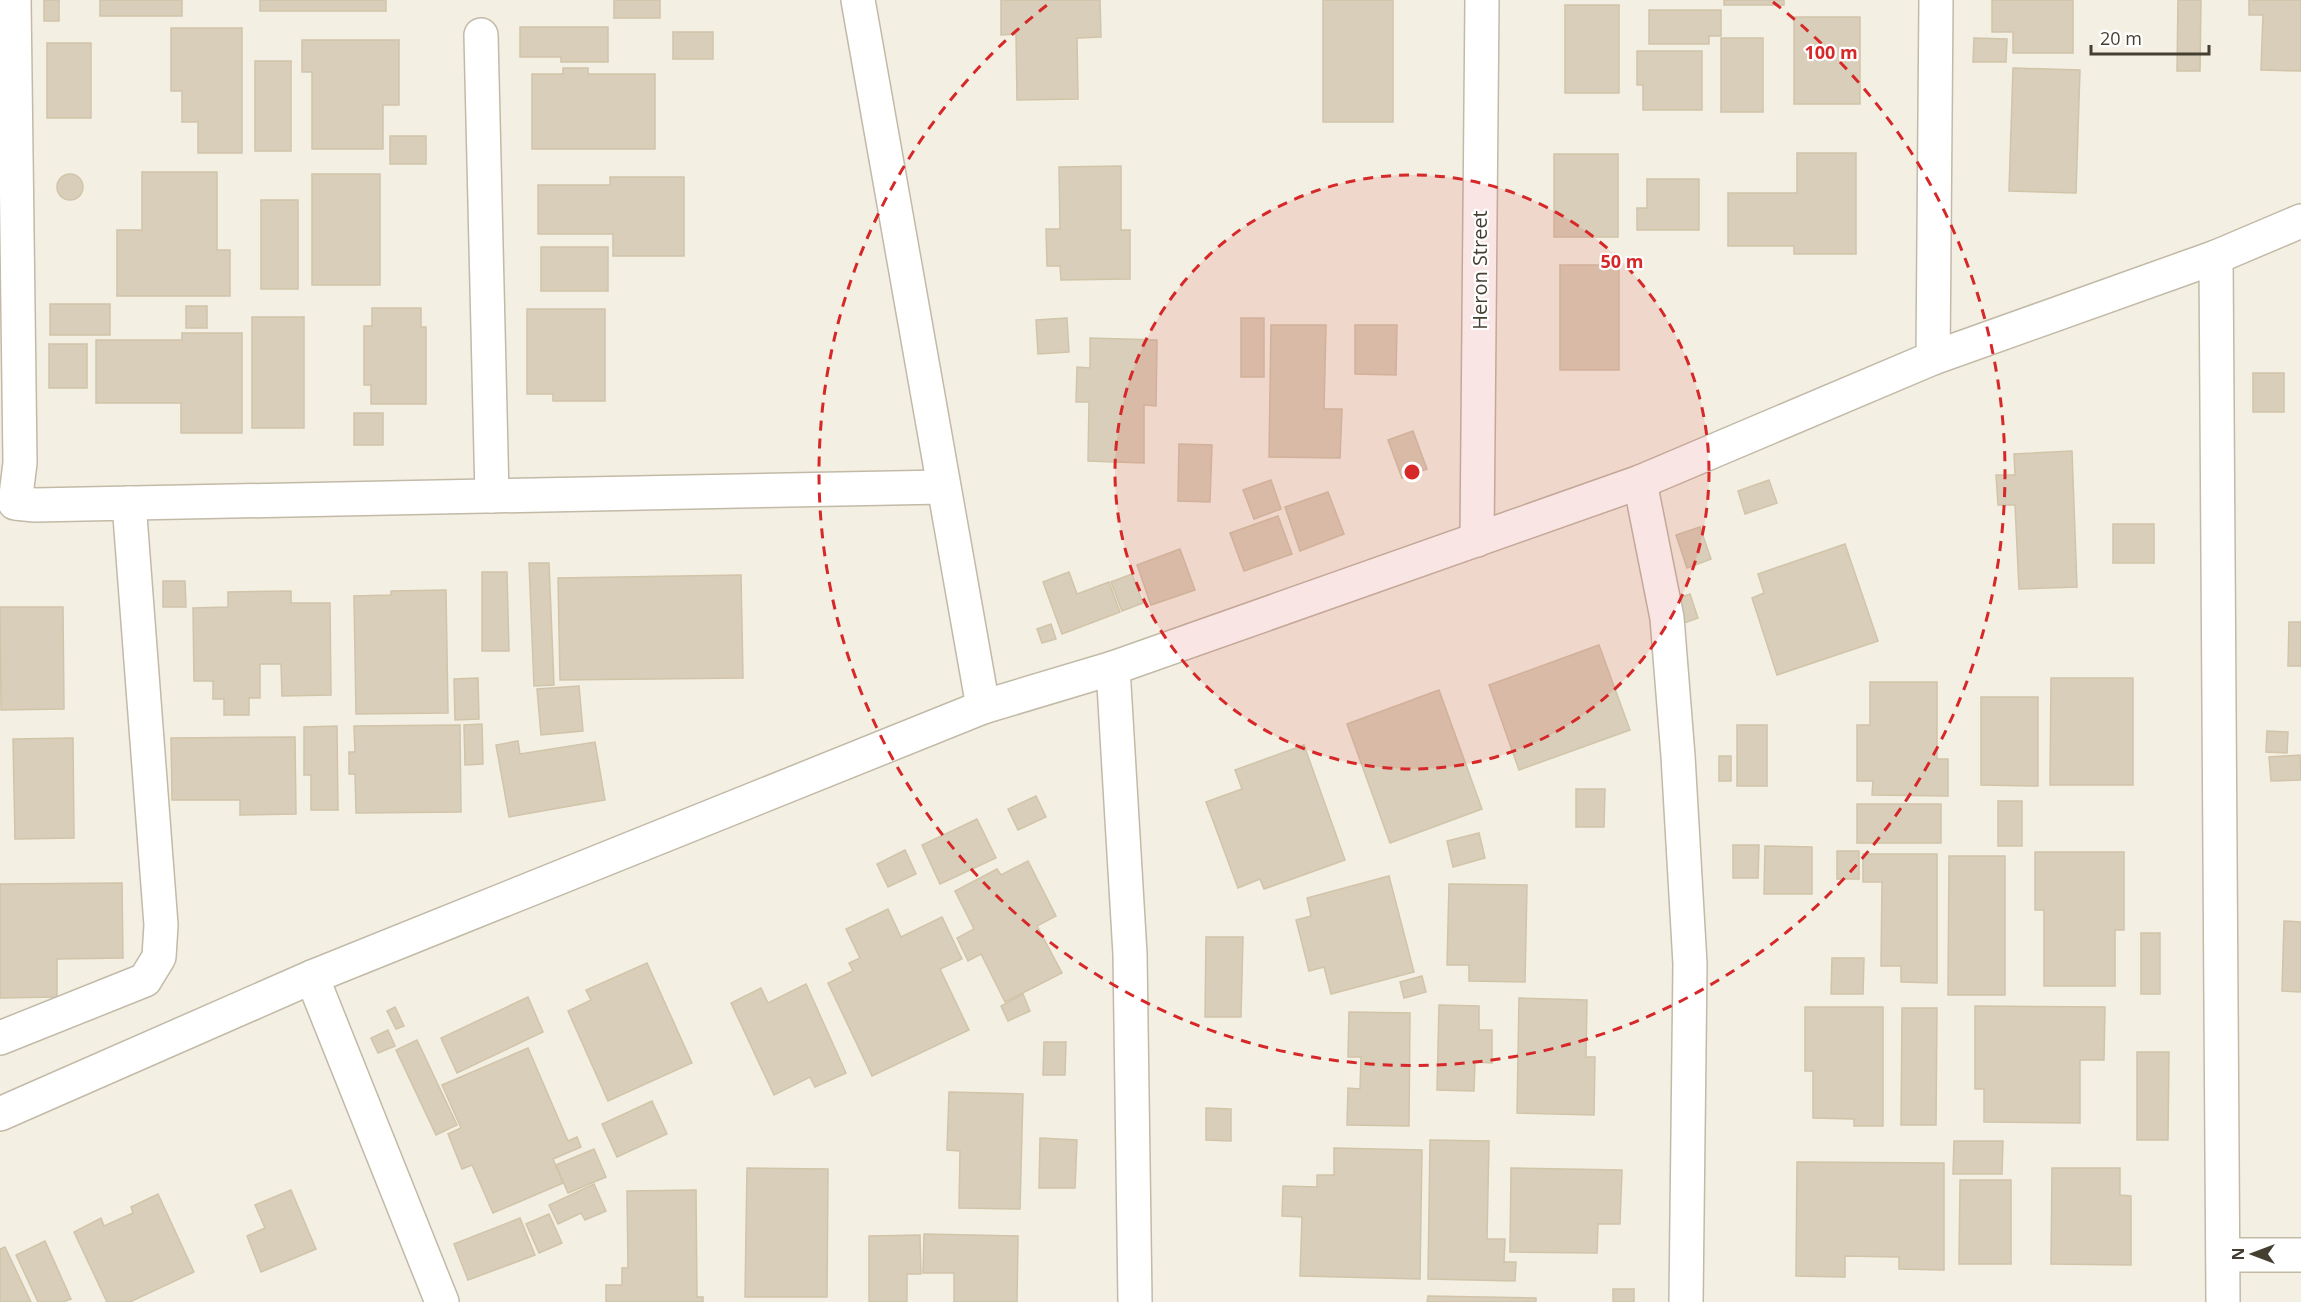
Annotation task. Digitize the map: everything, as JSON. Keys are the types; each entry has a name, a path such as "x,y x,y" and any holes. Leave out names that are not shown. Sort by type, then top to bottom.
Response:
{"street":[{"path":"14,0 20,463 7,503 129,503 943,487"},
{"path":"858,0 983,706"},
{"name":"Heron Street","path":"1477,540 1482,0"},
{"path":"1933,358 1936,0"},
{"path":"481,35 492,496"},
{"path":"0,1114 312,977 983,706 1113,668 1640,482 1933,358 2216,257 2301,221"},
{"path":"2216,257 2223,1302"},
{"path":"1640,482 1667,618 1689,941 1686,1302"},
{"path":"0,1038 145,980 159,957 161,925 129,503"},
{"path":"1113,668 1130,954 1135,1302"},
{"path":"312,977 442,1302"},
{"path":"2224,1255 2301,1255"}],"building":[{"path":"44,0 59,0 59,21 44,21"},
{"path":"100,0 182,0 182,16 100,16"},
{"path":"260,0 386,0 386,11 260,11"},
{"path":"614,0 660,0 660,18 614,18"},
{"path":"1001,0 1100,0 1101,37 1077,38 1078,99 1017,100 1016,34 1001,35"},
{"path":"1323,0 1393,0 1393,122 1323,122"},
{"path":"1724,0 1784,0 1784,5 1724,5"},
{"path":"1992,0 2073,0 2073,53 2013,53 2013,32 1992,32"},
{"path":"2178,0 2201,0 2200,71 2177,71"},
{"path":"2249,0 2301,0 2301,71 2261,70 2263,15 2249,15"},
{"path":"1565,5 1619,5 1619,93 1565,93"},
{"path":"1649,10 1721,10 1721,36 1709,36 1709,44 1649,44"},
{"path":"1794,17 1860,17 1860,104 1794,104"},
{"path":"520,27 608,27 608,62 561,62 561,57 520,57"},
{"path":"171,28 242,28 242,153 198,153 198,122 182,122 182,91 171,91"},
{"path":"673,32 713,32 713,59 673,59"},
{"path":"1721,38 1763,38 1763,112 1721,112"},
{"path":"1974,38 2007,39 2006,62 1973,62"},
{"path":"302,40 399,40 399,105 383,105 383,149 312,149 312,72 302,72"},
{"path":"47,43 91,43 91,118 47,118"},
{"path":"1637,51 1702,51 1702,110 1643,110 1643,85 1637,85"},
{"path":"255,61 291,61 291,151 255,151"},
{"path":"563,68 588,68 588,74 655,74 655,149 532,149 532,74 563,74"},
{"path":"2013,68 2080,70 2076,193 2009,191"},
{"path":"390,136 426,136 426,164 390,164"},
{"path":"1797,153 1856,153 1856,254 1794,254 1794,246 1728,246 1728,193 1797,193"},
{"path":"1554,154 1618,154 1618,237 1554,237"},
{"path":"1121,166 1121,230 1130,230 1130,279 1061,280 1060,266 1047,266 1046,229 1060,229 1059,167"},
{"path":"142,172 217,172 217,250 230,250 230,296 117,296 117,230 142,230"},
{"path":"70,174 79,178 83,187 79,196 70,200 61,196 57,187 61,178"},
{"path":"312,174 380,174 380,285 312,285"},
{"path":"610,177 684,177 684,256 613,256 613,234 538,234 538,185 610,185"},
{"path":"1647,179 1699,179 1699,230 1637,230 1637,208 1647,208"},
{"path":"261,200 298,200 298,289 261,289"},
{"path":"541,247 608,247 608,291 541,291"},
{"path":"1560,265 1619,265 1619,370 1560,370"},
{"path":"50,304 110,304 110,335 50,335"},
{"path":"186,306 207,306 207,328 186,328"},
{"path":"372,308 421,308 421,327 426,327 426,404 371,404 371,385 364,385 364,326 372,326"},
{"path":"527,309 605,309 605,401 553,401 553,394 527,394"},
{"path":"252,317 304,317 304,428 252,428"},
{"path":"1067,318 1069,352 1038,354 1036,320"},
{"path":"1241,318 1264,318 1264,377 1241,377"},
{"path":"1271,325 1326,325 1324,409 1342,409 1340,458 1269,457"},
{"path":"1355,325 1397,325 1396,375 1355,374"},
{"path":"182,333 242,333 242,433 181,433 181,403 96,403 96,340 182,340"},
{"path":"1090,338 1157,340 1156,406 1144,405 1144,463 1088,461 1089,402 1076,402 1077,367 1090,368"},
{"path":"49,344 87,344 87,388 49,388"},
{"path":"2253,373 2284,373 2284,412 2253,412"},
{"path":"354,413 383,413 383,445 354,445"},
{"path":"1413,431 1427,469 1402,478 1388,440"},
{"path":"1179,444 1212,445 1210,502 1178,501"},
{"path":"2072,451 2077,587 2019,589 2015,505 1998,505 1996,475 2015,475 2014,454"},
{"path":"1271,480 1281,509 1254,519 1243,490"},
{"path":"1769,480 1777,503 1745,514 1738,491"},
{"path":"1328,492 1344,534 1300,551 1285,507"},
{"path":"1278,516 1292,554 1244,571 1230,533"},
{"path":"2113,524 2154,524 2154,563 2113,563"},
{"path":"1700,527 1711,559 1687,568 1676,535"},
{"path":"1845,544 1878,641 1777,675 1752,598 1764,593 1758,574"},
{"path":"1180,549 1195,590 1151,605 1137,565"},
{"path":"529,563 549,563 554,685 534,686"},
{"path":"482,572 507,572 509,651 482,651"},
{"path":"1069,572 1077,594 1109,582 1120,612 1062,634 1043,582"},
{"path":"1132,574 1143,603 1122,611 1111,582"},
{"path":"741,575 743,678 560,680 558,578"},
{"path":"163,581 185,581 186,607 163,607"},
{"path":"446,590 448,713 356,714 354,596 391,595 391,591"},
{"path":"291,591 291,603 330,603 331,695 282,696 281,664 260,664 260,698 249,698 249,715 224,715 224,699 213,699 213,681 194,681 193,608 228,607 228,592"},
{"path":"1690,594 1698,618 1681,624 1673,600"},
{"path":"0,607 63,607 64,709 1,710"},
{"path":"2289,622 2301,622 2301,666 2288,666"},
{"path":"1051,624 1056,639 1042,643 1037,629"},
{"path":"1599,645 1630,730 1519,770 1489,685"},
{"path":"478,678 479,719 455,720 454,679"},
{"path":"2051,678 2133,678 2133,785 2050,785"},
{"path":"1870,682 1937,682 1937,759 1948,759 1948,796 1872,795 1873,781 1857,781 1857,725 1870,725"},
{"path":"579,686 583,731 541,735 537,689"},
{"path":"1439,690 1482,809 1390,843 1347,724"},
{"path":"1981,697 2038,697 2038,786 1981,785"},
{"path":"482,724 483,764 465,765 464,725"},
{"path":"460,725 461,812 356,813 355,774 349,774 349,752 355,752 354,726"},
{"path":"1737,725 1767,725 1767,786 1737,786"},
{"path":"337,726 338,810 311,810 311,775 304,775 304,727"},
{"path":"2267,731 2288,732 2287,753 2266,752"},
{"path":"295,737 296,814 240,815 240,800 172,800 171,738"},
{"path":"73,738 74,838 15,839 13,739"},
{"path":"518,741 520,754 595,742 605,800 509,817 496,745"},
{"path":"1304,745 1345,860 1264,889 1260,879 1238,888 1206,802 1242,789 1235,770"},
{"path":"2300,755 2301,780 2271,781 2269,757"},
{"path":"1719,756 1731,756 1731,781 1719,781"},
{"path":"1576,789 1605,789 1604,827 1576,827"},
{"path":"1036,796 1046,817 1018,830 1008,809"},
{"path":"1998,801 2022,801 2022,846 1998,846"},
{"path":"1857,804 1941,804 1941,843 1857,843"},
{"path":"977,819 996,858 940,884 922,845"},
{"path":"1479,833 1485,858 1453,867 1447,841"},
{"path":"1733,845 1759,845 1758,878 1733,878"},
{"path":"1765,846 1812,847 1812,894 1764,894"},
{"path":"905,850 916,874 888,887 877,864"},
{"path":"1837,851 1859,851 1859,879 1837,879"},
{"path":"2035,852 2124,852 2124,930 2115,930 2115,986 2044,986 2044,910 2035,910"},
{"path":"1863,854 1937,854 1937,983 1901,982 1901,966 1881,966 1882,882 1863,882"},
{"path":"1949,856 2005,856 2005,995 1948,995"},
{"path":"1028,861 1056,916 1037,926 1062,973 1005,1002 981,954 968,961 957,938 974,929 955,891 997,869 1001,875"},
{"path":"1389,876 1414,972 1331,994 1324,967 1309,971 1296,920 1311,916 1307,898"},
{"path":"122,883 123,958 57,959 57,997 0,998 0,884"},
{"path":"1449,884 1527,885 1525,982 1469,981 1469,965 1447,965"},
{"path":"888,909 901,937 942,917 962,959 940,969 969,1030 872,1076 828,983 853,971 849,963 860,958 846,929"},
{"path":"2284,921 2301,922 2301,992 2282,991"},
{"path":"2141,933 2160,933 2160,994 2141,994"},
{"path":"1206,937 1243,937 1241,1017 1205,1017"},
{"path":"1832,958 1864,958 1863,994 1831,994"},
{"path":"647,963 692,1063 608,1101 568,1011 591,1000 586,990"},
{"path":"1422,976 1426,992 1404,998 1400,982"},
{"path":"806,984 846,1073 815,1087 810,1077 774,1095 731,1003 761,988 768,1003"},
{"path":"1023,994 1030,1011 1008,1021 1001,1006"},
{"path":"528,997 543,1032 457,1073 441,1038"},
{"path":"1519,998 1587,1000 1586,1057 1595,1057 1594,1115 1517,1113"},
{"path":"1439,1005 1479,1006 1479,1030 1492,1030 1492,1063 1475,1062 1474,1091 1437,1090"},
{"path":"1975,1006 2105,1007 2104,1060 2080,1060 2080,1123 1984,1122 1984,1089 1975,1089"},
{"path":"395,1007 404,1026 396,1029 387,1011"},
{"path":"1805,1007 1883,1007 1883,1126 1854,1126 1854,1119 1813,1118 1813,1071 1805,1071"},
{"path":"1902,1008 1937,1008 1936,1125 1901,1125"},
{"path":"1349,1012 1410,1013 1409,1126 1347,1125 1348,1088 1360,1089 1361,1057 1348,1057"},
{"path":"388,1030 395,1046 378,1053 371,1038"},
{"path":"417,1040 457,1125 436,1135 396,1050"},
{"path":"1044,1042 1066,1042 1065,1075 1043,1075"},
{"path":"528,1048 568,1141 577,1137 581,1147 553,1159 563,1183 493,1213 472,1165 462,1169 448,1134 461,1128 442,1085"},
{"path":"2137,1052 2169,1052 2168,1140 2137,1140"},
{"path":"949,1092 1023,1094 1020,1209 959,1208 960,1151 947,1150"},
{"path":"652,1101 667,1134 617,1157 602,1124"},
{"path":"1206,1108 1231,1109 1231,1141 1206,1140"},
{"path":"1040,1138 1077,1140 1075,1188 1039,1188"},
{"path":"1430,1140 1489,1141 1487,1239 1505,1239 1504,1262 1516,1262 1515,1281 1428,1279"},
{"path":"1954,1141 2003,1141 2002,1174 1953,1174"},
{"path":"1334,1148 1422,1150 1420,1279 1300,1276 1302,1217 1282,1216 1283,1186 1317,1187 1317,1175 1334,1175"},
{"path":"594,1149 606,1177 568,1193 556,1165"},
{"path":"1797,1162 1944,1163 1944,1270 1899,1269 1899,1257 1845,1256 1845,1277 1796,1276"},
{"path":"747,1168 828,1169 827,1297 745,1297"},
{"path":"1511,1168 1622,1170 1620,1224 1598,1224 1597,1253 1510,1252"},
{"path":"2052,1168 2120,1168 2120,1195 2131,1196 2131,1265 2051,1264"},
{"path":"1960,1180 2011,1180 2011,1264 1959,1264"},
{"path":"594,1184 606,1211 585,1220 581,1213 558,1224 549,1205"},
{"path":"291,1190 316,1249 261,1272 247,1236 265,1228 255,1205"},
{"path":"696,1190 697,1297 703,1297 703,1302 606,1302 606,1285 622,1285 622,1268 628,1268 627,1191"},
{"path":"158,1194 194,1272 130,1302 107,1302 74,1232 101,1218 104,1226 133,1213 131,1207"},
{"path":"549,1214 562,1243 539,1253 526,1224"},
{"path":"520,1218 535,1255 468,1280 454,1244"},
{"path":"924,1234 1018,1236 1017,1302 954,1302 954,1273 923,1273"},
{"path":"920,1235 921,1274 907,1274 907,1302 869,1302 869,1236"},
{"path":"45,1241 71,1299 63,1302 38,1302 16,1255"},
{"path":"5,1247 31,1302 0,1302 0,1249"},
{"path":"1613,1289 1634,1289 1634,1302 1613,1302"},
{"path":"1428,1296 1536,1298 1536,1302 1427,1302"}]}
